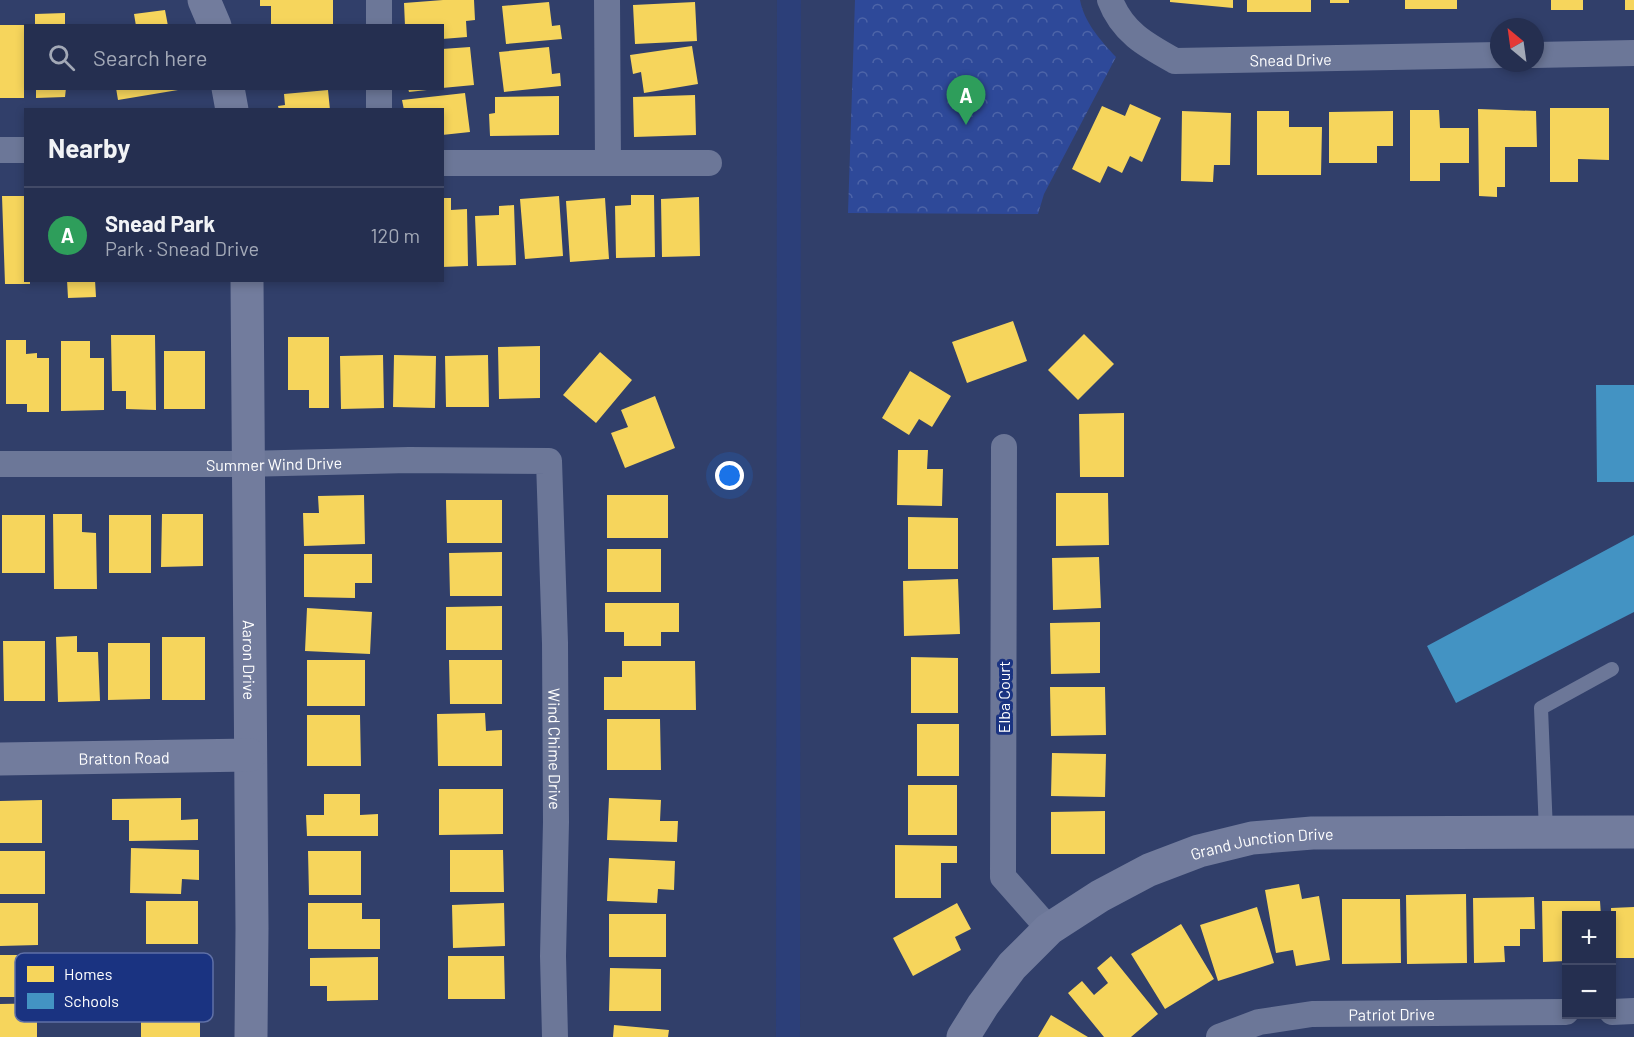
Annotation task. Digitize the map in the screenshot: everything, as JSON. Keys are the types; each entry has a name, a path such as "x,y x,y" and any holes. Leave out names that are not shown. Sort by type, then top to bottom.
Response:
{"street":[{"path":"204,0 214,24"},
{"path":"379,0 379,24"},
{"path":"607,0 608,163"},
{"name":"Snead Drive","path":"1110,0 1124,26 1146,45 1175,61 1490,55"},
{"path":"1544,54 1634,53"},
{"path":"228,90 232,108"},
{"path":"379,90 379,108"},
{"path":"0,150 24,150"},
{"path":"444,163 710,163"},
{"name":"Aaron Drive","path":"247,282 251,1037"},
{"name":"Elba Court","path":"1004,447 1003,877 1049,929"},
{"name":"Summer Wind Drive","path":"0,464 549,461"},
{"name":"Wind Chime Drive","path":"549,461 555,643 556,822 553,956 555,1037"},
{"name":"Bratton Road","path":"0,759 250,755"},
{"name":"Grand Junction Drive","path":"963,1037 1012,966 1049,929 1100,896 1149,870 1199,851 1252,838 1312,833 1634,832"},
{"path":"1616,1011 1634,1011"},
{"name":"Patriot Drive","path":"1219,1037 1259,1022 1312,1014 1562,1012"}],"lane":[{"path":"1546,832 1541,708 1612,669"}],"green space":[{"path":"855,0 1080,0 1089,23 1116,57 1044,194 1038,214 848,213"}],"building: Homes":[{"path":"260,0 333,0 333,24 271,24 271,6 260,6"},
{"path":"474,0 475,20 466,21 467,37 444,39 444,24 405,24 404,3"},
{"path":"1170,0 1233,0 1233,8 1170,2"},
{"path":"1247,0 1311,0 1311,12 1247,12"},
{"path":"1330,0 1349,0 1349,3 1330,3"},
{"path":"1405,0 1457,0 1457,9 1405,9"},
{"path":"1551,0 1583,0 1583,10 1551,10"},
{"path":"1625,0 1634,0 1634,10 1625,10"},
{"path":"549,2 552,26 560,25 562,39 506,44 502,6"},
{"path":"695,2 697,41 635,44 633,5"},
{"path":"165,10 168,24 136,24 134,14"},
{"path":"65,13 65,24 35,24 35,14"},
{"path":"0,25 24,25 24,98 0,98"},
{"path":"692,46 698,84 644,93 641,72 633,74 630,55"},
{"path":"470,47 474,85 444,88 444,49"},
{"path":"549,47 552,74 560,73 561,86 504,92 499,52"},
{"path":"36,90 66,90 65,97 36,98"},
{"path":"116,90 178,90 118,100"},
{"path":"328,90 330,108 278,108 278,106 285,105 284,94"},
{"path":"465,93 470,132 444,135 444,108 404,108 402,100"},
{"path":"695,95 696,135 634,137 633,97"},
{"path":"559,96 559,135 490,136 489,114 495,113 495,97"},
{"path":"1130,104 1161,118 1142,162 1130,156 1122,173 1108,166 1100,183 1072,169 1102,106 1125,116"},
{"path":"1550,108 1609,108 1609,160 1578,159 1578,182 1550,182"},
{"path":"1478,109 1536,111 1537,147 1505,147 1505,187 1497,187 1497,197 1479,196"},
{"path":"1410,110 1439,110 1440,128 1469,128 1469,163 1440,163 1440,181 1410,181"},
{"path":"1182,111 1231,113 1230,165 1214,165 1213,182 1181,181"},
{"path":"1257,111 1289,111 1289,127 1322,127 1321,175 1257,175"},
{"path":"1393,111 1393,146 1377,146 1377,163 1329,163 1329,112"},
{"path":"631,195 654,195 655,257 616,258 615,206 631,205"},
{"path":"2,196 24,196 24,282 30,282 30,284 5,284"},
{"path":"559,196 563,256 525,259 520,199"},
{"path":"699,197 700,256 662,257 661,199"},
{"path":"444,198 451,198 451,210 467,209 468,266 444,267"},
{"path":"605,198 609,259 570,262 566,201"},
{"path":"514,205 516,265 477,266 475,216 499,215 499,206"},
{"path":"67,282 95,282 96,297 68,298"},
{"path":"1013,321 1027,361 967,383 952,342"},
{"path":"1084,334 1114,364 1078,400 1048,370"},
{"path":"111,335 155,335 156,410 126,409 126,391 112,391"},
{"path":"288,337 329,337 329,408 309,408 309,390 288,390"},
{"path":"6,340 26,340 26,354 37,353 37,358 49,358 49,412 27,412 27,404 6,404"},
{"path":"61,341 90,341 90,358 104,358 104,410 61,411"},
{"path":"540,346 540,398 499,399 498,347"},
{"path":"164,351 205,351 205,409 164,409"},
{"path":"600,352 632,380 596,423 563,395"},
{"path":"383,355 384,408 341,409 340,356"},
{"path":"394,355 436,356 435,408 393,407"},
{"path":"488,355 489,407 446,407 445,356"},
{"path":"910,371 951,396 932,427 919,419 909,435 882,418"},
{"path":"655,396 675,448 625,468 611,433 628,427 621,410"},
{"path":"1124,413 1124,477 1080,477 1079,414"},
{"path":"898,450 928,450 927,469 943,469 942,506 897,505"},
{"path":"1056,493 1108,493 1109,545 1056,546"},
{"path":"364,495 365,544 304,546 303,513 319,513 318,496"},
{"path":"607,495 668,495 668,538 607,538"},
{"path":"446,500 502,500 502,543 447,543"},
{"path":"53,514 82,514 82,532 96,533 97,589 54,589"},
{"path":"162,514 203,514 203,566 161,567"},
{"path":"2,515 45,515 45,573 2,573"},
{"path":"109,515 151,515 151,573 109,573"},
{"path":"908,517 958,518 958,569 908,569"},
{"path":"607,549 661,549 661,592 607,592"},
{"path":"502,552 502,596 450,596 449,553"},
{"path":"304,554 372,554 372,583 355,583 355,598 304,597"},
{"path":"1099,557 1101,608 1053,610 1052,558"},
{"path":"958,579 960,634 904,636 903,581"},
{"path":"605,603 679,603 679,632 661,632 661,646 624,646 624,632 605,632"},
{"path":"502,606 502,650 446,650 446,607"},
{"path":"307,608 372,612 370,654 305,651"},
{"path":"1100,622 1100,673 1051,674 1050,623"},
{"path":"77,636 77,652 98,652 100,701 58,702 56,637"},
{"path":"162,637 205,637 205,700 162,700"},
{"path":"3,641 45,641 45,701 4,701"},
{"path":"108,643 150,643 150,699 108,700"},
{"path":"911,657 958,658 958,713 911,713"},
{"path":"307,660 365,660 365,706 307,706"},
{"path":"449,660 502,660 502,704 450,704"},
{"path":"622,661 695,661 696,710 604,710 604,677 622,677"},
{"path":"1050,687 1105,687 1106,735 1051,736"},
{"path":"485,713 486,731 502,730 502,766 438,766 437,714"},
{"path":"307,715 360,715 361,766 307,766"},
{"path":"607,719 660,719 661,770 607,770"},
{"path":"917,724 959,724 959,776 917,776"},
{"path":"1052,753 1106,754 1105,797 1051,796"},
{"path":"908,785 957,785 957,835 908,835"},
{"path":"439,789 503,789 503,834 439,835"},
{"path":"324,794 360,794 360,815 378,814 378,836 307,836 306,815 324,815"},
{"path":"181,798 181,820 198,819 198,840 129,841 129,820 112,820 112,799"},
{"path":"609,798 661,800 660,821 678,821 677,842 607,840"},
{"path":"42,800 42,843 0,843 0,801"},
{"path":"1105,811 1105,854 1051,854 1051,812"},
{"path":"895,845 957,846 957,863 941,863 941,898 895,898"},
{"path":"131,848 199,850 199,880 182,879 181,894 130,893"},
{"path":"450,850 503,850 504,892 450,892"},
{"path":"0,851 45,851 45,894 0,894"},
{"path":"308,851 361,851 361,895 309,895"},
{"path":"609,858 675,861 674,890 658,889 657,903 607,901"},
{"path":"1299,884 1302,899 1319,896 1330,960 1296,966 1293,950 1276,953 1265,890"},
{"path":"1466,894 1467,963 1407,964 1406,895"},
{"path":"1534,897 1535,929 1520,929 1520,946 1504,946 1505,962 1474,963 1473,898"},
{"path":"1342,899 1400,899 1401,963 1342,964"},
{"path":"146,901 198,901 198,944 146,944"},
{"path":"1542,901 1600,901 1601,911 1562,911 1562,961 1543,962"},
{"path":"0,903 38,903 38,945 0,946"},
{"path":"308,903 362,903 362,919 380,919 380,949 308,949"},
{"path":"504,903 505,946 453,948 452,905"},
{"path":"957,903 971,929 955,937 961,950 913,976 893,938"},
{"path":"1257,907 1274,963 1218,981 1200,925"},
{"path":"1634,907 1634,958 1616,958 1616,911 1611,911 1611,908"},
{"path":"609,914 666,914 666,957 609,957"},
{"path":"1181,924 1214,979 1165,1009 1131,954"},
{"path":"0,955 15,955 15,997 0,997"},
{"path":"448,956 504,956 505,999 448,999"},
{"path":"1111,956 1158,1014 1131,1037 1104,1037 1068,993 1082,981 1094,995 1108,983 1097,968"},
{"path":"378,957 378,1000 327,1001 327,986 310,986 310,958"},
{"path":"610,968 661,969 661,1011 609,1011"},
{"path":"0,1004 15,1004 15,1022 37,1022 37,1037 0,1037"},
{"path":"1051,1015 1088,1037 1038,1037"},
{"path":"141,1022 200,1022 200,1037 141,1037"},
{"path":"614,1025 669,1030 668,1037 613,1037"}],"building: Schools":[{"path":"1596,385 1634,385 1634,482 1597,482"},
{"path":"1634,535 1634,612 1456,703 1427,646"}],"waterway":[{"path":"788,1037 789,0"}],"place":[{"name":"Snead Park","path":"966,125"}]}
